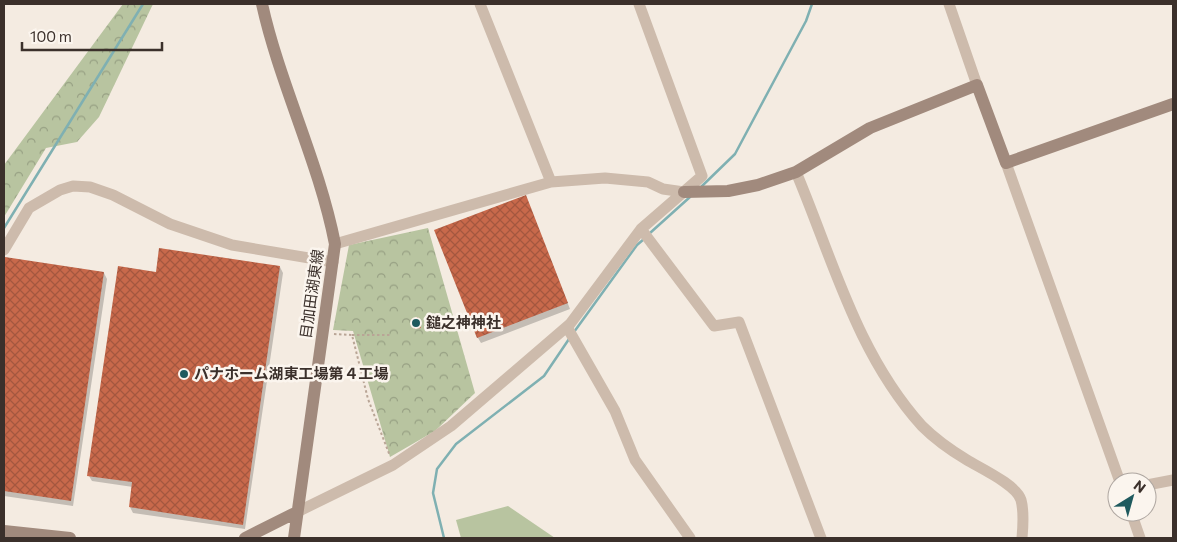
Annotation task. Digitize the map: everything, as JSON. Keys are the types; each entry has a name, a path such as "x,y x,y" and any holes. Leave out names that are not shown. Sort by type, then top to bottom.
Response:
{"street":[{"name":"目加田湖東線","path":"262,4 269,35 328,209 335,244 294,538"},
{"path":"480,4 551,182"},
{"path":"245,538 393,465 451,426 567,327 644,233 702,176 639,4"},
{"path":"949,4 976,85 1006,163 1116,472"},
{"path":"335,244 551,182 605,178 648,182 663,189 684,192 728,191 758,185 796,172 870,128 976,85"},
{"path":"1006,163 1173,104"},
{"path":"796,172 841,292 861,334 890,385 904,406 925,429 966,460 985,470 1014,491 1021,499 1022,538"},
{"path":"4,250 29,208 60,190 73,186 98,190 170,224 232,245 333,262"},
{"path":"644,233 714,326 739,322 821,538"},
{"path":"567,327 615,411 634,460 690,538"},
{"path":"1157,483 1173,480"},
{"path":"1134,522 1140,538"},
{"path":"4,531 70,538"}],"path":[{"path":"323,334 392,335"},
{"path":"352,335 368,399 393,465"}],"green space":[{"path":"123,4 153,4 99,117 77,142 46,148 4,217 4,165"},
{"path":"428,228 475,393 435,431 390,457 353,331 333,330 349,245"},
{"path":"508,506 555,538 461,538 456,520"}],"building":[{"path":"526,195 568,303 477,338 434,230"},
{"name":"パナホーム湖東工場第４工場","path":"159,248 280,266 243,525 129,507 132,482 87,476 118,266 156,272"},
{"path":"5,257 104,272 71,501 4,491"},
{"name":"鎚之神神社","path":"418,317 421,328 414,329 412,319"}],"waterway":[{"path":"4,228 143,4"},
{"path":"702,186 735,154 806,21 812,4"},
{"path":"650,233 690,197"},
{"path":"574,332 637,245 644,239"},
{"path":"444,538 433,493 437,469 456,444 544,376 569,339"}],"place":[{"name":"鎚之神神社","path":"416,323"},
{"name":"パナホーム湖東工場第４工場","path":"184,374"}]}
